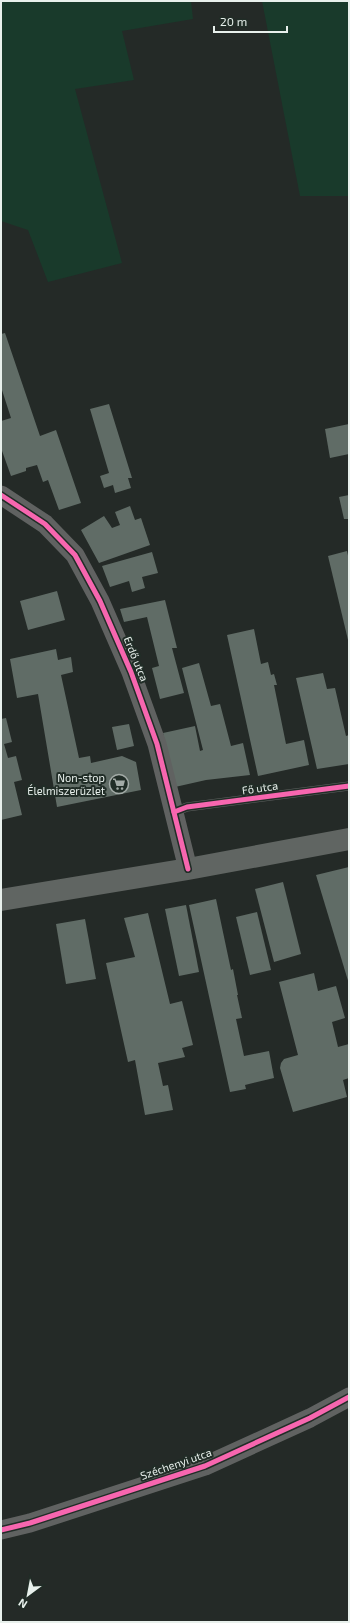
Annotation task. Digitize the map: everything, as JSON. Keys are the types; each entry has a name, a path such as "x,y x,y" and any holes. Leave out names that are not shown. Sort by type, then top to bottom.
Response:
{"main road":[{"path":"1,900 188,869 349,839"}],"street":[{"name":"Erdő utca","path":"1,495 45,524 75,555 100,601 131,672 157,744 188,869"},
{"name":"Széchenyi utca","path":"1,1530 30,1523 205,1466 310,1418 349,1397"}],"lane":[{"name":"Fő utca","path":"174,812 187,807 349,786"}],"green space":[{"path":"1,1 191,1 193,19 122,31 134,80 75,89 122,263 48,282 28,230 1,221"},
{"path":"262,1 349,1 349,196 300,196"}],"building":[{"path":"5,333 40,436 56,430 81,503 59,510 48,480 43,482 37,465 26,468 26,471 11,476 1,448 1,421 11,418 1,387 1,334"},
{"path":"109,404 132,478 128,478 131,488 115,493 113,485 104,488 100,476 109,473 90,409"},
{"path":"349,424 349,454 330,458 325,429"},
{"path":"349,495 349,519 344,519 339,497"},
{"path":"130,506 135,520 141,518 150,545 99,563 81,530 104,516 112,528 120,525 115,512"},
{"path":"347,551 349,560 348,640 328,556"},
{"path":"152,552 158,573 142,577 145,588 132,592 129,581 110,587 102,566"},
{"path":"57,591 65,620 28,630 20,601"},
{"path":"165,600 177,648 172,648 184,693 160,699 152,668 159,666 147,617 124,622 120,609"},
{"path":"254,629 261,664 268,662 271,675 274,674 277,685 274,685 286,744 304,740 309,765 258,776 227,635"},
{"path":"56,649 58,660 71,657 73,672 61,675 79,758 90,756 91,763 122,756 136,762 141,790 57,807 38,694 17,698 10,659"},
{"path":"199,663 211,706 220,704 231,746 243,743 250,775 206,780 175,787 163,733 195,726 200,751 203,750 182,668"},
{"path":"323,673 327,689 335,688 346,736 349,735 349,764 317,769 296,678"},
{"path":"6,718 12,742 4,744 8,758 16,756 22,780 14,782 22,815 1,820 1,719"},
{"path":"129,724 134,746 117,750 112,727"},
{"path":"349,867 349,984 316,875"},
{"path":"283,882 301,954 274,962 255,889"},
{"path":"216,899 231,970 233,969 238,995 242,1018 236,1019 244,1056 269,1051 274,1078 245,1085 246,1089 230,1092 189,905"},
{"path":"186,905 199,972 179,976 165,909"},
{"path":"257,912 271,970 250,975 236,917"},
{"path":"148,913 170,1004 182,1001 193,1045 182,1048 185,1057 158,1063 163,1086 168,1085 173,1110 145,1115 135,1060 128,1062 106,963 135,957 124,918"},
{"path":"85,919 96,979 66,984 56,924"},
{"path":"314,973 318,991 336,986 345,1018 332,1022 338,1047 349,1044 349,1078 343,1080 347,1097 293,1112 280,1068 284,1059 298,1055 279,982"}],"cycle path":[{"path":"1,495 45,524 75,555 100,601 131,672 157,744 188,869"},
{"path":"174,812 187,807 349,786"},
{"path":"1,1530 30,1523 205,1466 310,1418 349,1397"}],"place":[{"name":"Non-stop Élelmiszerüzlet","path":"119,784"}]}
